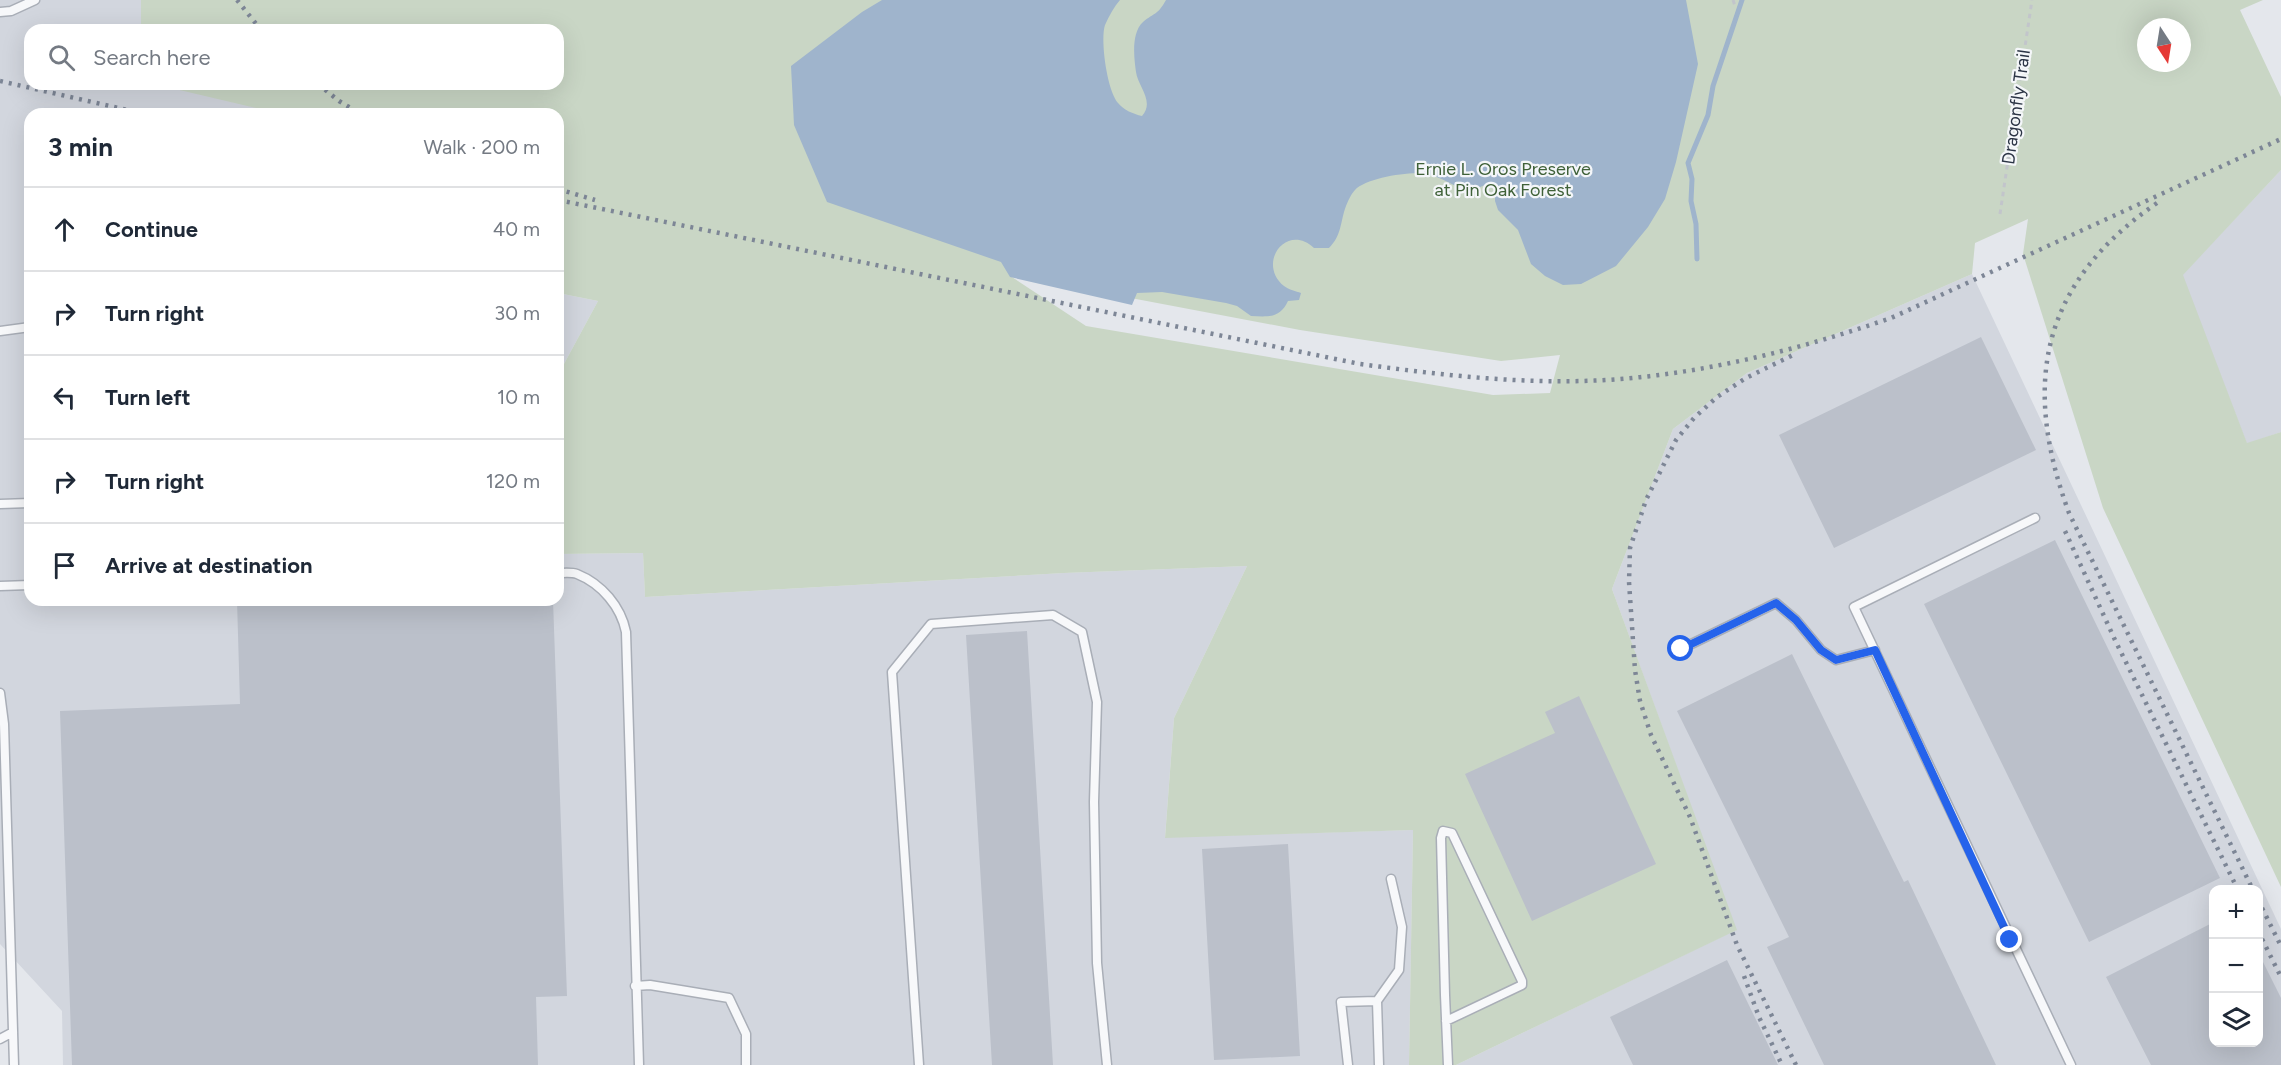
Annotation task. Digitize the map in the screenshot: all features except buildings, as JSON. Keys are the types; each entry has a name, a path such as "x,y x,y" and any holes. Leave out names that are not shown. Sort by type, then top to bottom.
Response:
{"lane":[{"path":"0,12 11,11 35,0"},
{"path":"0,331 24,328"},
{"path":"0,504 24,503"},
{"path":"2035,518 1854,607 2071,1065"},
{"path":"564,573 576,574 603,590 623,618 626,632 639,1065"},
{"path":"0,586 24,585"},
{"path":"1681,649 1776,603 1796,620 1821,650 1836,660 1875,650"},
{"path":"919,1065 892,672 931,624 1053,615 1082,632 1097,702 1094,802 1097,963 1107,1065"},
{"path":"0,693 5,747 14,1065"},
{"path":"1446,1021 1522,985 1452,833 1447,830 1443,831 1441,838 1446,1021 1448,1065"},
{"path":"1379,1065 1377,1001 1399,970 1402,927 1391,879"},
{"path":"635,986 650,985 729,998 746,1034 746,1065"},
{"path":"1347,1065 1341,1002 1377,1001"},
{"path":"0,1039 13,1032"}],"path":[{"path":"1733,0 1735,6"},
{"name":"Dragonfly Trail","path":"2000,214 2032,0"}],"shaded area":[{"path":"0,0 199,0 220,24 24,24 24,90 275,90 291,108 24,108 24,606 564,606 564,554 643,553 645,597 1064,573 1247,566 1174,718 1165,837 1413,830 1409,1065 63,1065 62,1011 0,944"},
{"path":"2281,170 2281,432 2247,444 2182,275"},
{"path":"1972,274 2260,885 2209,885 2209,1047 2263,1047 2263,891 2281,929 2281,1065 1456,1065 1736,930 1612,589 1673,429 1747,373"},
{"path":"564,294 598,301 564,364"}],"green space":[{"name":"Ernie L. Oros Preserve at Pin Oak Forest","path":"141,0 2263,0 2240,10 2281,97 2281,170 2183,275 2247,443 2281,432 2281,887 2103,508 2023,254 2028,219 1975,243 1972,274 1747,373 1673,429 1612,589 1737,930 1456,1065 1409,1065 1413,830 1165,838 1174,718 1247,566 1064,573 645,597 643,553 564,554 564,364 598,301 564,294 564,108 256,108 180,90 564,90 564,24 141,24","holes":["1009,275 1300,330 1501,361 1560,355 1550,393 1493,395 1086,326"]}],"water":[{"path":"882,0 1120,0 1105,25 1103,41 1108,77 1118,103 1123,108 1142,116 1147,105 1145,94 1137,78 1135,39 1139,27 1158,11 1166,0 1686,0 1698,64 1676,162 1665,199 1648,227 1616,266 1581,284 1563,285 1545,276 1531,264 1518,230 1498,210 1495,201 1495,187 1485,185 1468,192 1432,175 1419,173 1399,175 1368,182 1355,190 1346,206 1336,238 1329,248 1314,248 1304,241 1294,240 1278,249 1273,267 1276,277 1284,286 1301,293 1299,300 1288,301 1281,311 1273,315 1251,316 1237,306 1226,303 1162,292 1137,293 1132,305 1010,277 1001,262 827,202 794,125 791,66 862,12"}],"waterway":[{"path":"1697,259 1696,224 1691,201 1692,179 1688,163 1708,115 1713,86 1742,0"}],"railway":[{"path":"237,0 256,24"},
{"path":"0,81 24,86"},
{"path":"40,90 119,108"},
{"path":"325,90 351,108"},
{"path":"564,201 1360,364 1499,379 1583,381 1662,375 1700,369 1816,342 1891,318 2281,139"},
{"path":"564,191 595,200"},
{"path":"2157,203 2118,234 2088,267 2066,302 2052,339 2045,379 2046,421 2054,466 2069,513 2251,885"},
{"path":"1796,1065 1737,945 1690,817 1651,735 1640,701 1635,670 1629,582 1630,548 1646,500 1676,440 1694,418 1717,397 1746,378 1797,353"},
{"path":"2065,531 2115,640 2236,885"},
{"path":"2263,910 2281,946"},
{"path":"2262,939 2281,977"},
{"path":"1744,976 1759,1017 1782,1065"}],"route":[{"path":"1681,649 1776,603 1796,620 1821,650 1836,660 1875,650 2010,940"}]}
